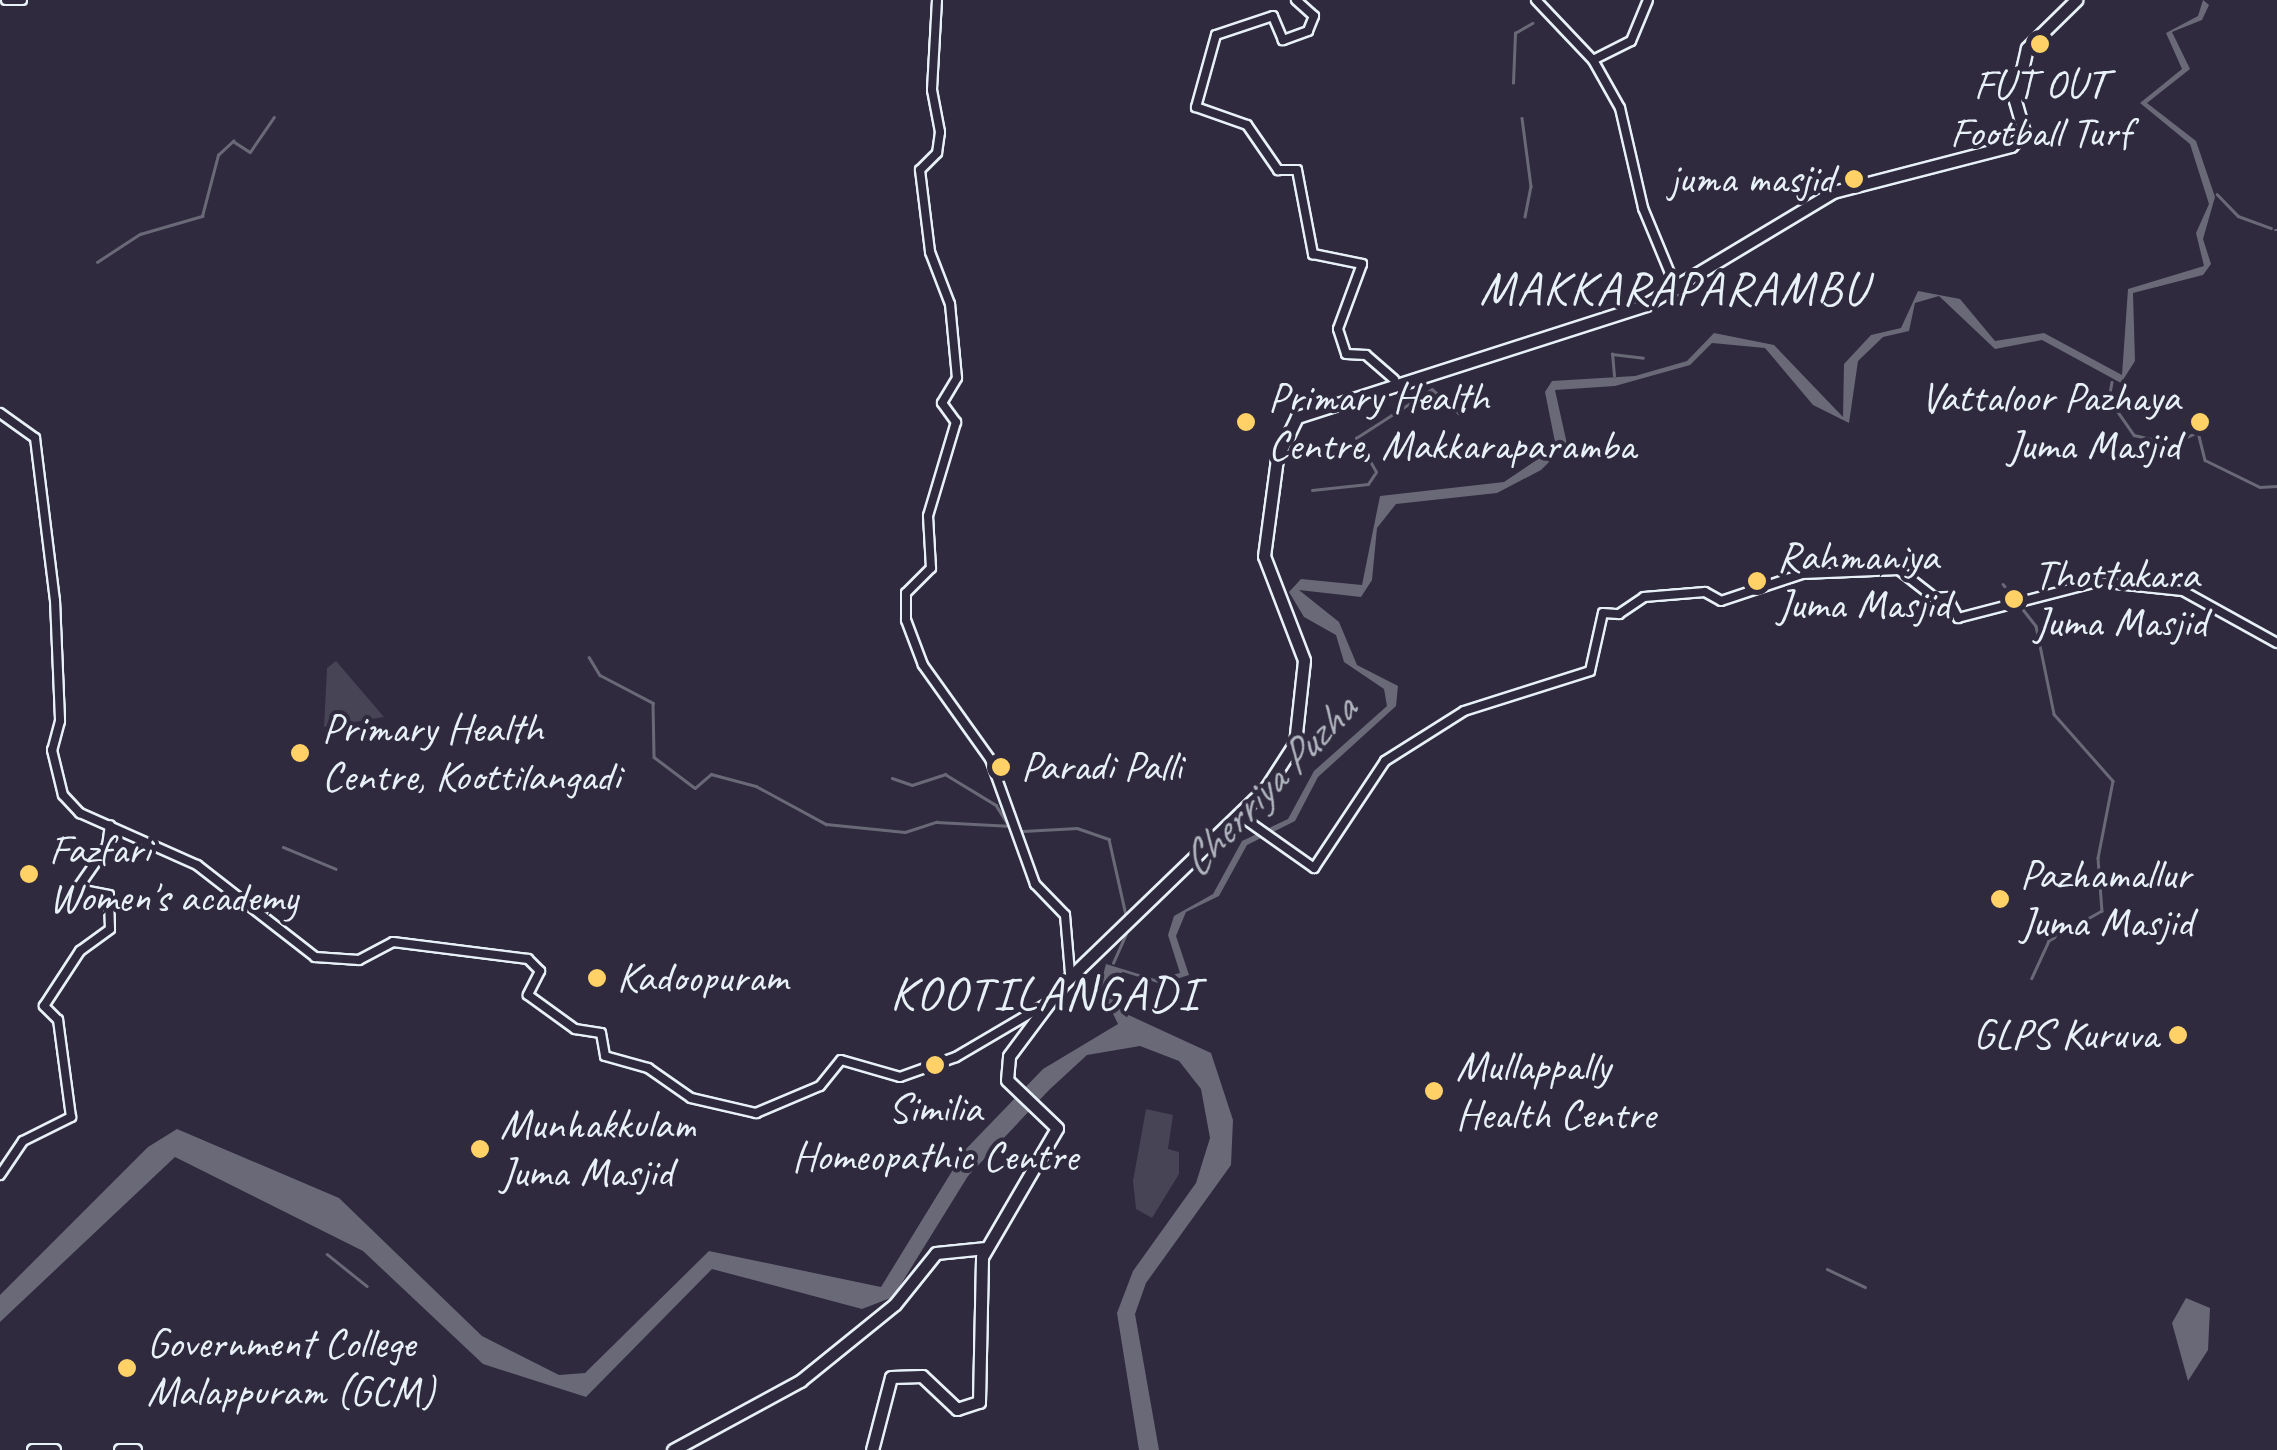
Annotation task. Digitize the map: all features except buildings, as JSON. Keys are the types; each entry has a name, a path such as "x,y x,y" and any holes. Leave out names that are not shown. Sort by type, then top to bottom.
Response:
{"highway":[{"path":"872,1450 891,1378 922,1376 962,1410 979,1402 981,1249 1056,1132 1046,1109 1016,1088 1006,1062 1064,983 1240,815 1282,765 1305,706 1302,647 1264,564 1282,441 1309,408 1394,379 1536,345 1677,290 1833,192 2010,146 2024,132 2015,100 2027,48 2076,0"},
{"path":"676,1450 800,1381 895,1304 925,1261 981,1249"}],"main road":[{"path":"6,0 22,0"},
{"path":"937,0 932,90 940,132 938,154 920,172 930,252 950,304 957,378 942,402 956,422 928,516 932,568 906,593 906,620 922,665 990,759 1035,884 1070,926 1075,963 1064,983"},
{"path":"1296,0 1314,16 1308,31 1283,40 1274,16 1216,34 1196,107 1247,125 1278,170 1297,170 1314,254 1362,264 1338,329 1346,354 1366,355 1394,379"},
{"path":"1536,0 1593,60 1624,117 1643,208 1677,290"},
{"path":"1593,60 1631,42 1648,0"},
{"path":"0,413 35,438 55,600 59,787 74,808 197,865 322,960 370,958 394,942 528,958 540,971 528,995 575,1030 600,1033 606,1056 648,1068 691,1098 744,1110 768,1111 820,1086 844,1060 897,1078 952,1059 1046,1004"},
{"path":"1240,815 1259,833 1314,868 1385,761 1464,712 1590,672 1603,613 1619,614 1644,597 1705,592 1721,601 1802,574 1900,570 1935,598 1947,597 1958,618 2097,582 2183,591 2277,643"},
{"path":"0,1175 23,1141 71,1117 58,1020 44,1006 80,950 110,929 110,895 77,889 107,846 110,825"},
{"path":"33,1450 54,1450"},
{"path":"120,1450 136,1450"}],"shaded area":[{"path":"336,661 384,717 324,727 327,668"},
{"path":"1146,1109 1173,1115 1168,1149 1179,1152 1179,1174 1152,1218 1136,1209 1133,1181"}],"water":[{"path":"2203,0 2209,5 2202,20 2172,32 2190,69 2147,103 2196,141 2215,197 2203,239 2211,264 2203,275 2133,293 2135,361 2121,383 2042,340 1995,349 1939,296 1915,303 1909,331 1883,337 1858,361 1849,423 1813,405 1765,348 1712,343 1690,365 1615,386 1555,390 1567,444 1541,470 1497,493 1396,504 1377,528 1372,580 1361,597 1299,590 1339,622 1357,665 1398,686 1396,706 1318,777 1295,821 1247,845 1219,896 1186,912 1176,936 1189,975 1161,984 1123,972 1107,979 1122,1012 1211,1053 1233,1120 1231,1165 1146,1283 1135,1314 1159,1450 1139,1450 1117,1313 1133,1271 1196,1183 1210,1138 1201,1089 1179,1061 1140,1046 1087,1055 1049,1090 968,1176 893,1297 862,1309 712,1269 586,1397 483,1364 363,1251 175,1157 0,1322 0,1295 148,1147 177,1129 339,1198 482,1336 559,1375 585,1373 709,1251 881,1287 965,1150 1043,1069 1118,1024 1100,987 1106,964 1155,979 1180,973 1168,935 1174,916 1213,894 1242,841 1288,819 1314,771 1387,706 1384,689 1344,662 1336,635 1304,617 1289,592 1301,579 1362,585 1380,496 1504,482 1556,447 1545,392 1552,381 1635,376 1687,361 1714,333 1774,345 1843,417 1844,364 1871,335 1901,328 1918,291 1960,299 1995,341 2044,333 2122,375 2128,289 2204,266 2196,233 2209,204 2190,144 2140,103 2182,69 2166,33 2198,16"},
{"path":"2186,1298 2210,1308 2208,1350 2188,1381 2172,1323"}],"waterway":[{"path":"1513,83 1515,33 1532,23"},
{"path":"97,262 140,234 202,216 218,155 233,141 250,152 274,117"},
{"path":"1522,118 1531,186 1525,216"},
{"path":"2217,194 2238,216 2271,228"},
{"path":"1614,376 1612,354 1643,358"},
{"path":"2112,382 2109,399 2134,435 2172,444 2198,432 2205,460 2260,487 2277,486"},
{"path":"1312,490 1368,484 1376,472 1356,438 1432,389 1459,413 1458,388 1467,388"},
{"path":"2003,584 2036,626 2054,714 2113,781 2098,858 2102,911 2049,941 2032,978"},
{"path":"589,657 600,675 653,703 654,757 695,788 711,774 756,786 826,824 905,832 936,822 1012,826"},
{"path":"892,778 912,785 945,774 996,805 1008,824"},
{"path":"1023,831 1077,828 1109,839 1126,915"},
{"path":"283,847 336,869"},
{"path":"1113,963 1126,934"},
{"path":"327,1254 367,1286"},
{"path":"1827,1269 1865,1287"}],"place":[{"name":"FUT OUT Football Turf","path":"2040,44"},
{"name":"juma masjid","path":"1854,179"},
{"name":"Primary Health Centre, Makkaraparamba","path":"1246,422"},
{"name":"Vattaloor Pazhaya Juma Masjid","path":"2200,422"},
{"name":"Rahmaniya Juma Masjid","path":"1757,581"},
{"name":"Thottakara Juma Masjid","path":"2014,599"},
{"name":"Primary Health Centre, Koottilangadi","path":"300,753"},
{"name":"Paradi Palli","path":"1001,767"},
{"name":"Fazfari Women's academy","path":"29,874"},
{"name":"Pazhamallur Juma Masjid","path":"2000,899"},
{"name":"Kadoopuram","path":"597,978"},
{"name":"GLPS Kuruva","path":"2178,1035"},
{"name":"Similia Homeopathic Centre","path":"935,1065"},
{"name":"Mullappally Health Centre","path":"1434,1091"},
{"name":"Munhakkulam Juma Masjid","path":"480,1149"},
{"name":"Government College Malappuram (GCM)","path":"127,1368"}],"district":[{"name":"MAKKARAPARAMBU","path":"1674,289"},
{"name":"KOOTILANGADI","path":"1045,994"}],"water label":[{"name":"Cherriya Puzha","path":"1268,786"}]}
